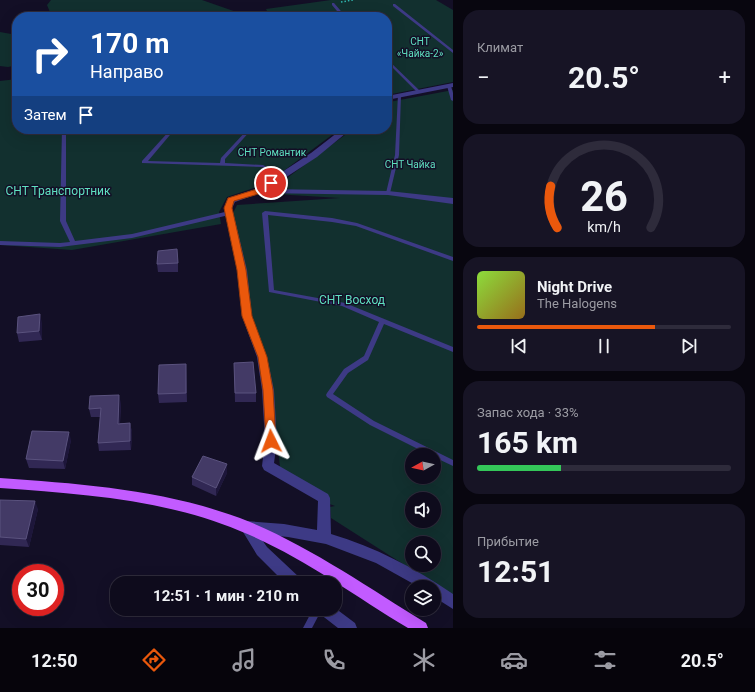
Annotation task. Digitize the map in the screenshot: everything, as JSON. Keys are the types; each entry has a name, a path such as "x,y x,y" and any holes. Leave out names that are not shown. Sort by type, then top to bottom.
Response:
{"main road":[{"path":"0,483 88,490 137,497 182,507 246,527 299,555 421,628"}],"street":[{"path":"392,97 451,85"},
{"path":"324,539 324,498 268,466 271,441 268,390 262,357 247,316 242,270 228,208 231,200 259,191 314,155 341,134"},
{"path":"259,191 388,192 453,201"},
{"path":"246,527 289,531 324,539 379,558 418,580"},
{"path":"246,527 262,551 288,576"},
{"path":"441,594 453,602"},
{"path":"334,616 350,628"}],"lane":[{"path":"333,4 340,12"},
{"path":"394,5 453,52"},
{"path":"392,65 418,91"},
{"path":"451,85 453,100"},
{"path":"388,192 398,155 399,95"},
{"path":"64,134 63,221 73,243"},
{"path":"169,134 144,162 262,166 283,176"},
{"path":"222,164 223,159 246,134"},
{"path":"0,242 60,245 132,236 229,213"},
{"path":"453,259 357,225 332,220 265,213 271,291 343,304 453,350"},
{"path":"383,320 366,358 346,371 329,395 372,423 453,463"},
{"path":"307,628 314,616"}],"green space":[{"path":"51,0 202,0 236,12 50,12 47,5"},
{"name":"СНТ «Чайка-2»","path":"331,0 436,0 453,10 453,82 392,94 392,12 268,12 266,9"},
{"path":"0,32 12,34 12,66 0,66"},
{"name":"СНТ Транспортник","path":"12,80 12,134 333,134 274,178 257,187 227,197 219,212 221,224 72,250 0,245 0,81"},
{"name":"СНТ Восход","path":"453,90 453,596 441,588 441,580 428,580 415,572 441,572 441,536 405,536 405,565 331,518 330,507 335,506 319,500 281,477 270,373 250,308 233,213 237,205 340,198 274,194 287,178 346,134 392,134 392,101"}],"building":[{"path":"177,249 178,263 157,264 158,251"},
{"path":"40,314 39,331 17,333 18,317"},
{"path":"253,362 256,393 235,393 234,363"},
{"path":"186,364 186,393 158,394 159,365"},
{"path":"119,395 118,424 130,423 130,441 98,443 101,408 89,409 90,396"},
{"path":"32,431 69,432 63,461 26,459"},
{"path":"203,456 227,464 216,488 192,477"},
{"path":"0,500 35,501 26,539 0,537"}],"route":[{"path":"271,183 259,191 231,200 228,208 242,270 247,316 262,357 268,390 271,441"}],"park label":[{"name":"СНТ Романтик","path":"272,152"},
{"name":"СНТ Чайка","path":"410,164"}]}
